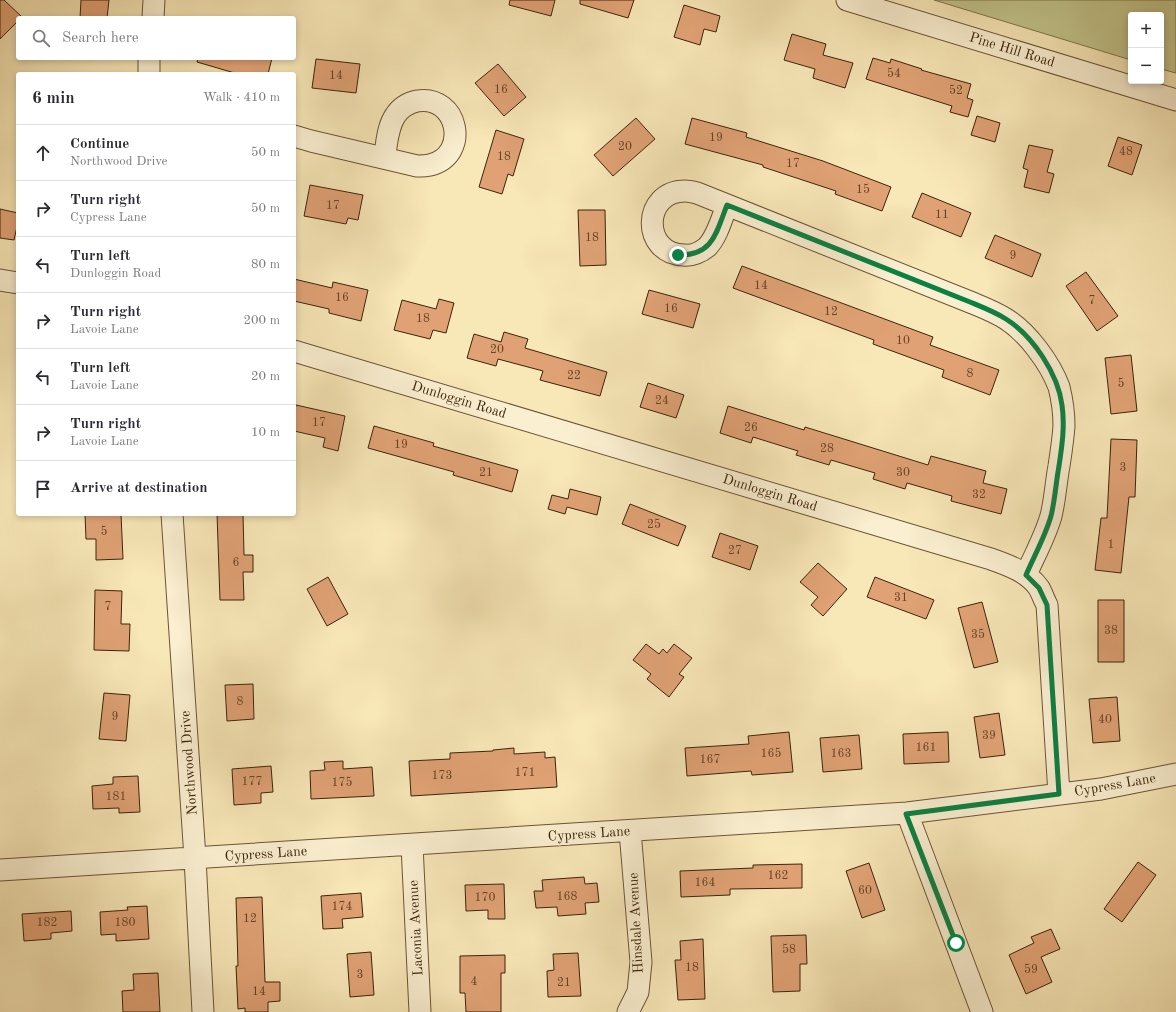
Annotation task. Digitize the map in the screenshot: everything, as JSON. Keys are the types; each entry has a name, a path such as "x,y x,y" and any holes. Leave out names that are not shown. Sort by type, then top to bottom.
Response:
{"street":[{"path":"153,16 154,0"},
{"name":"Pine Hill Road","path":"847,0 1176,100"},
{"path":"149,60 149,72"},
{"path":"296,137 384,158"},
{"path":"727,205 987,309 1006,319 1023,333 1039,352 1050,368 1059,388 1064,426 1051,516 1046,531 1026,575"},
{"path":"0,280 16,283"},
{"name":"Dunloggin Road","path":"296,352 1009,565 1026,575 1039,588 1047,605 1059,794"},
{"name":"Northwood Drive","path":"172,516 195,858 203,1012"},
{"name":"Cypress Lane","path":"0,870 906,814 1101,789 1176,774"},
{"path":"906,814 982,1012"},
{"name":"Hinsdale Avenue","path":"628,1012 638,992 641,962 630,831"},
{"name":"Laconia Avenue","path":"412,845 420,1012"}],"green space":[{"path":"934,0 1176,0 1176,73 1164,70 1164,12 1128,12 1128,59"}],"building":[{"path":"0,0 4,0 21,16 16,16 16,23 0,39"},
{"path":"81,0 109,0 107,16 80,16"},
{"path":"510,0 555,0 551,16 509,5"},
{"path":"580,0 634,0 628,18 580,4"},
{"path":"684,5 720,16 716,32 704,29 700,45 674,37"},
{"path":"792,34 826,44 823,55 853,63 845,88 813,78 815,69 784,60"},
{"path":"873,58 890,63 891,59 922,69 921,70 971,84 967,98 973,100 968,117 950,112 952,106 866,79"},
{"path":"316,59 360,64 356,93 312,88"},
{"path":"198,60 272,60 268,72 231,72 197,62"},
{"path":"498,64 526,97 504,116 475,83"},
{"path":"977,116 1000,123 995,142 971,135"},
{"path":"636,118 655,139 613,176 594,155"},
{"path":"692,118 747,133 746,137 823,161 891,187 882,211 835,194 836,191 763,167 763,165 685,144"},
{"path":"496,130 524,139 513,176 508,174 502,194 479,187"},
{"path":"1118,137 1142,145 1132,175 1108,166"},
{"path":"1029,145 1053,150 1047,172 1054,174 1049,193 1024,187 1028,170 1023,168"},
{"path":"310,185 363,195 358,220 348,218 346,224 304,216"},
{"path":"922,193 971,213 961,237 912,217"},
{"path":"0,209 16,213 16,231 14,240 0,238"},
{"path":"578,210 605,210 606,265 580,266"},
{"path":"995,235 1041,254 1032,277 985,258"},
{"path":"742,266 933,337 930,345 999,370 990,395 942,377 944,370 873,344 874,340 733,288"},
{"path":"1086,272 1118,316 1097,331 1066,286"},
{"path":"296,279 332,288 333,282 368,290 361,321 329,313 329,309 296,301"},
{"path":"649,290 700,304 693,328 642,314"},
{"path":"439,299 454,303 446,333 433,330 430,339 394,330 402,300 436,309"},
{"path":"504,332 528,339 525,348 607,372 600,396 540,380 543,371 498,359 496,366 467,358 474,334 501,342"},
{"path":"1131,355 1137,411 1111,414 1105,358"},
{"path":"648,383 684,395 676,418 640,407"},
{"path":"296,405 345,416 338,451 323,447 325,438 296,431"},
{"path":"728,406 804,430 805,427 928,465 931,456 986,471 983,483 1007,489 1001,514 951,501 952,496 907,483 905,489 873,479 875,473 831,460 829,465 796,455 798,451 753,437 751,443 720,433"},
{"path":"374,426 434,443 433,446 518,470 512,492 453,475 454,472 368,448"},
{"path":"1111,439 1137,440 1135,497 1129,497 1121,573 1095,570 1101,518 1107,518"},
{"path":"570,489 601,497 597,515 567,507 565,514 548,509 552,495 568,499"},
{"path":"630,504 686,526 678,546 622,524"},
{"path":"85,516 121,516 123,559 96,560 96,539 86,539"},
{"path":"217,516 243,516 244,555 253,555 253,572 243,572 244,600 220,600"},
{"path":"720,533 758,546 750,570 712,557"},
{"path":"818,563 847,589 823,616 811,605 818,597 800,582"},
{"path":"328,577 348,614 327,626 307,589"},
{"path":"875,577 934,600 926,619 867,597"},
{"path":"95,590 122,591 121,624 130,624 129,651 94,650"},
{"path":"1098,600 1124,600 1124,662 1098,662"},
{"path":"982,602 998,662 974,668 958,608"},
{"path":"646,644 659,654 663,649 667,653 674,644 692,658 679,674 684,677 669,697 647,679 651,674 633,660"},
{"path":"253,684 254,719 227,721 225,685"},
{"path":"104,693 130,695 126,741 99,739"},
{"path":"1117,697 1120,741 1093,743 1089,699"},
{"path":"999,713 1005,755 980,758 974,717"},
{"path":"789,732 793,772 752,775 751,771 687,776 685,748 749,744 748,736"},
{"path":"948,732 949,762 904,764 903,734"},
{"path":"859,735 862,769 823,772 820,738"},
{"path":"514,748 514,754 545,752 545,758 555,757 557,787 411,796 409,761 450,759 450,753 493,751"},
{"path":"343,761 343,769 372,767 374,796 311,799 310,771 325,770 324,762"},
{"path":"271,766 273,792 261,793 261,803 234,805 232,769"},
{"path":"138,776 140,812 119,813 119,808 93,809 92,786 113,784 113,777"},
{"path":"1138,862 1156,875 1122,922 1104,909"},
{"path":"869,863 885,910 862,918 846,871"},
{"path":"802,864 802,888 730,889 730,895 681,897 680,871 753,868 753,865"},
{"path":"584,877 585,884 597,883 599,902 585,903 586,914 558,916 557,907 536,908 534,891 543,891 542,880"},
{"path":"504,884 505,919 488,919 488,910 466,911 465,885"},
{"path":"361,893 363,917 342,919 343,928 323,929 321,896"},
{"path":"262,897 265,982 280,982 280,1001 268,1002 268,1012 245,1012 245,1008 238,1009 236,966 238,966 236,898"},
{"path":"147,906 149,939 116,941 116,934 101,935 100,912 128,910 127,907"},
{"path":"71,911 72,931 51,933 51,939 24,941 22,914"},
{"path":"1051,929 1060,949 1041,957 1052,982 1026,994 1009,955 1034,943 1031,937"},
{"path":"806,935 807,964 800,964 800,991 773,992 771,936"},
{"path":"703,939 705,999 678,1000 675,960 681,960 680,941"},
{"path":"371,952 374,995 350,997 347,954"},
{"path":"578,953 581,996 548,997 547,971 554,970 553,954"},
{"path":"505,955 505,973 501,973 501,1012 466,1012 465,993 460,993 460,956"},
{"path":"158,973 160,1012 123,1012 122,991 134,990 133,974"}],"route":[{"path":"678,255 698,253 707,247 713,239 727,205 970,302 1006,319 1023,333 1039,352 1050,368 1059,388 1064,426 1054,502 1046,531 1026,575 1039,588 1047,605 1059,794 906,814 956,943"}]}
